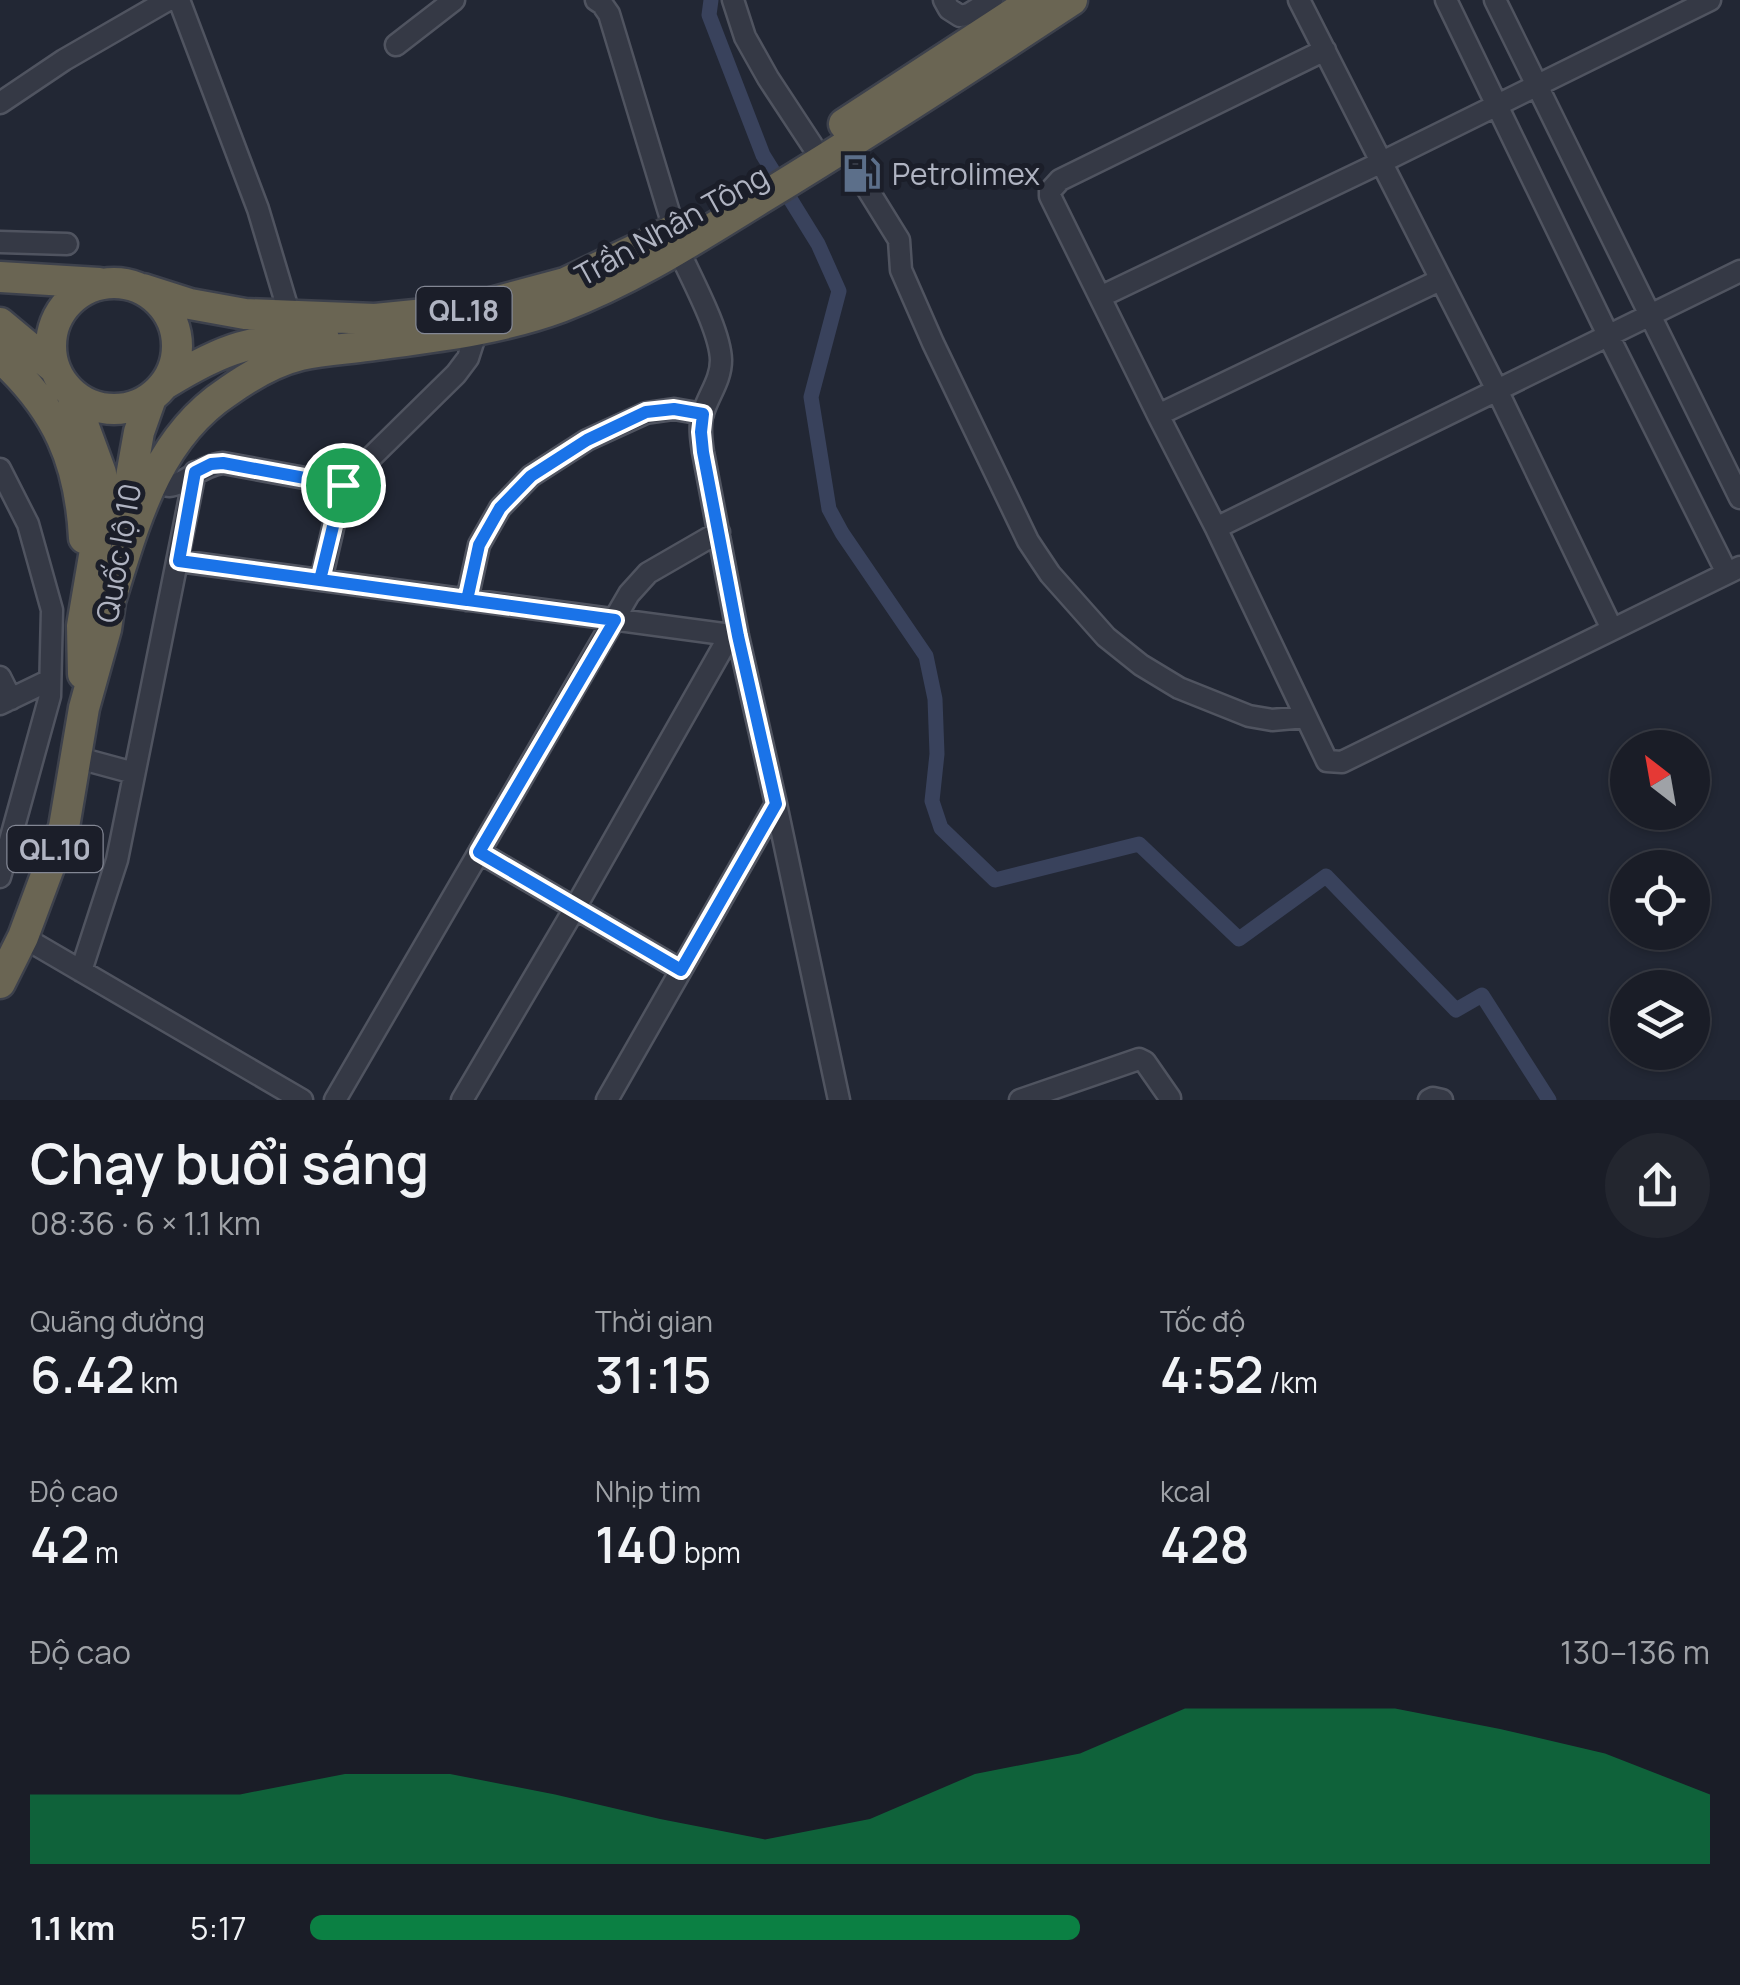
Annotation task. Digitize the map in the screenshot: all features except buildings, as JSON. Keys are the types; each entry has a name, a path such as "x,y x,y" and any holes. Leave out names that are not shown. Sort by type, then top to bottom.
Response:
{"highway":[{"name":"QL.18","path":"827,147 1034,0"},
{"name":"QL.18","path":"827,147 909,108 1072,0"},
{"name":"Trần Nhân Tông","path":"99,597 170,447 206,407 228,390 302,355 477,330 565,305 641,271 676,239 827,147"},
{"name":"Trần Nhân Tông","path":"143,289 190,304 245,314 375,319 465,310 565,283 648,244 676,239"},
{"path":"0,277 125,284 143,289 158,300 176,332 174,368 158,391 136,406 119,410 86,404 72,394 54,368 50,350 52,330 72,298 107,283"},
{"path":"0,323 54,368"},
{"name":"Trần Nhân Tông","path":"158,391 203,360 248,343 282,338 408,341"},
{"name":"Quốc lộ 10","path":"0,357 25,380 68,450 78,482 106,629 84,708 64,827 23,937 0,983"},
{"name":"Quốc lộ 10","path":"99,597 140,432 158,391"},
{"name":"Quốc lộ 10","path":"72,394 101,473 99,597"}],"street":[{"path":"0,103 64,60 168,0"},
{"path":"179,0 258,209 290,316"},
{"path":"396,45 454,0"},
{"path":"596,0 609,14 676,239 718,339 721,360 718,382 703,414 703,452 720,532 734,636 776,804 839,1100"},
{"path":"733,0 745,36 768,78 899,240 902,270 932,343 1028,541 1050,574 1106,638 1178,688 1249,716 1272,720 1305,717"},
{"path":"944,0 960,16 992,0"},
{"path":"1299,0 1497,390 1612,629"},
{"path":"1325,50 1056,184 1050,196 1327,761 1342,762 1733,570 1608,335 1446,0"},
{"path":"1494,0 1740,498"},
{"path":"1100,297 1710,0"},
{"path":"0,242 67,244"},
{"path":"1216,528 1740,271"},
{"path":"1158,415 1440,280"},
{"path":"320,580 343,485 456,374 468,358 477,330"},
{"path":"467,600 479,545 500,508 531,476 587,440 646,412 674,409 703,414"},
{"path":"152,482 167,486 179,483 211,464 223,463 343,485"},
{"path":"0,470 28,524 52,610 50,696 0,876"},
{"path":"80,970 117,860 195,472"},
{"path":"335,1100 629,594 648,573 720,532"},
{"path":"179,561 734,636"},
{"path":"462,1100 734,636"},
{"path":"0,677 6,701 50,680"},
{"path":"75,757 134,773"},
{"path":"607,1100 776,804"},
{"path":"479,852 681,970"},
{"path":"23,937 302,1100"},
{"path":"1020,1100 1060,1094 1139,1059 1170,1098"},
{"path":"1428,1100 1442,1100"}],"waterway":[{"path":"711,0 709,15 763,155 818,244 839,291 811,397 829,509 926,656 935,699 937,754 932,801 941,828 995,880 1139,844 1239,939 1326,876 1456,1010 1482,995 1549,1100"}],"place":[{"name":"Petrolimex","path":"862,173"}],"route":[{"path":"343,485 211,464 195,472 179,561 320,580 615,620 479,852 681,970 776,804 738,636 703,452 703,414 674,409 646,412 587,440 531,476 500,508 479,545 467,600 320,580 343,485"}]}
